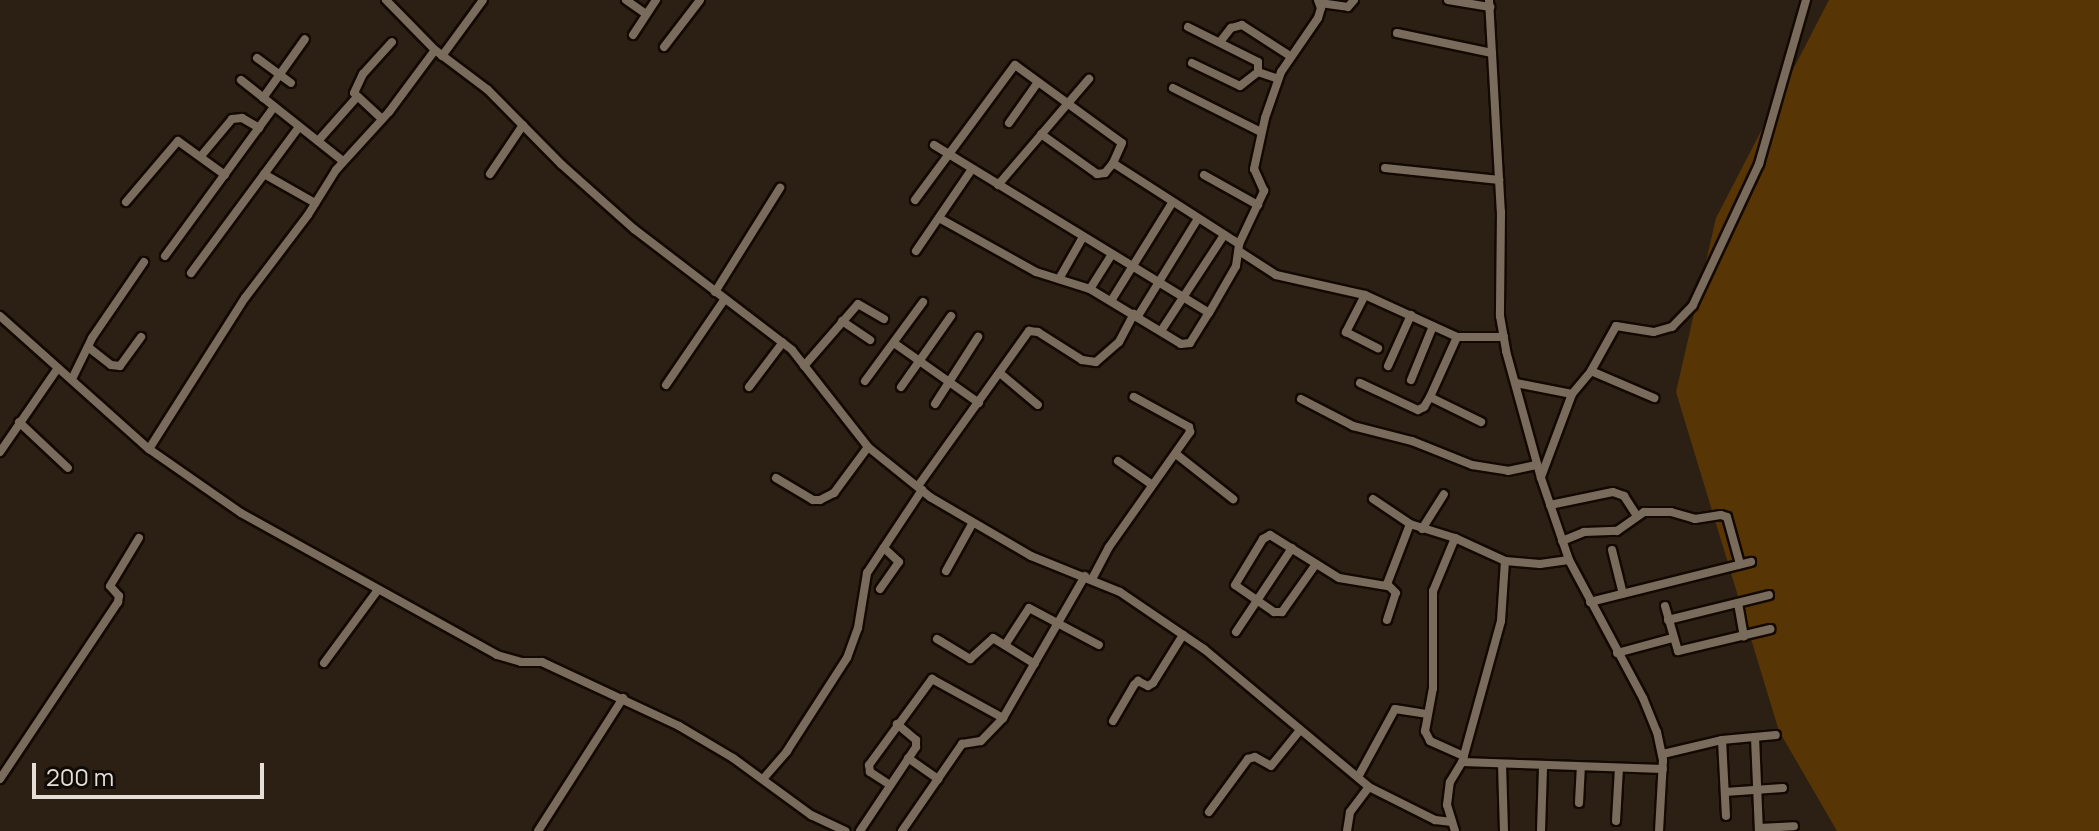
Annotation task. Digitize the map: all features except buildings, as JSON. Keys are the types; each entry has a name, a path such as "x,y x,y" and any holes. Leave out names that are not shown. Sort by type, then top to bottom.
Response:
{"street":[{"path":"386,0 438,53 488,90 561,164 634,229 783,342 868,447 920,488 972,524 1031,556 1120,592 1183,635 1369,787 1454,827"},
{"path":"149,449 206,355 343,161 483,0"},
{"path":"626,0 646,14"},
{"path":"633,35 656,0"},
{"path":"664,47 697,3 685,0"},
{"path":"939,218 1028,269 1090,289 1187,345 1236,266 1239,247 1264,191 1254,169 1261,132 1278,79 1290,56 1318,18 1319,1 1348,7 1354,0"},
{"path":"1448,0 1490,4 1499,180 1500,316 1504,337 1537,465 1569,560 1643,698 1663,754 1659,831"},
{"path":"1541,478 1572,394 1591,371 1616,326 1654,332 1672,327 1693,305 1759,164 1806,0"},
{"path":"1220,42 1231,28 1242,25 1290,56"},
{"path":"1188,27 1258,62 1258,72"},
{"path":"1397,33 1492,53"},
{"path":"263,98 305,39"},
{"path":"318,141 356,98 360,78 392,42"},
{"path":"257,58 291,83"},
{"path":"1192,63 1240,86 1258,72"},
{"path":"915,200 1010,69 1020,67 1122,143 1121,152 1105,173 1097,174 1041,134"},
{"path":"1258,72 1278,79"},
{"path":"998,185 1089,79"},
{"path":"241,80 343,161"},
{"path":"1009,123 1038,82"},
{"path":"1173,88 1261,132"},
{"path":"356,98 382,119"},
{"path":"165,256 274,107"},
{"path":"201,156 232,119 242,118 259,128"},
{"path":"490,174 523,125"},
{"path":"191,273 299,127"},
{"path":"126,202 175,142 182,141 225,175"},
{"path":"934,145 1209,313"},
{"path":"1113,163 1224,235 1276,275 1365,295 1457,337 1504,337"},
{"path":"1385,168 1499,180"},
{"path":"916,251 972,169"},
{"path":"264,174 315,203"},
{"path":"1204,175 1258,205"},
{"path":"715,292 780,188"},
{"path":"1111,301 1172,203"},
{"path":"763,779 787,751 847,658 858,628 864,580 920,488 1029,331 1038,332 1082,360 1101,359 1119,342 1197,220"},
{"path":"1161,331 1224,235"},
{"path":"1059,279 1083,237"},
{"path":"1090,289 1112,254"},
{"path":"72,379 88,347 144,262"},
{"path":"1365,295 1346,332 1378,348"},
{"path":"666,385 724,300"},
{"path":"865,381 923,302"},
{"path":"804,366 858,304 884,319"},
{"path":"1388,366 1411,315"},
{"path":"0,316 149,449 241,513 497,655 521,662 542,662 688,731 763,779 811,815 846,831"},
{"path":"901,387 951,316"},
{"path":"842,321 870,340"},
{"path":"1411,380 1433,326"},
{"path":"88,347 111,365 120,366 141,337"},
{"path":"935,404 978,337"},
{"path":"1360,383 1418,410 1430,397 1457,337"},
{"path":"749,387 783,342"},
{"path":"894,343 979,403"},
{"path":"0,452 58,368"},
{"path":"1591,371 1654,398"},
{"path":"1001,374 1038,405"},
{"path":"1516,383 1572,394"},
{"path":"902,831 962,744 981,741 1003,718 1057,625 1151,484 1189,435 1189,427 1134,397"},
{"path":"1430,397 1481,422"},
{"path":"1301,399 1353,426 1412,441 1472,465 1508,471 1537,465"},
{"path":"19,422 68,468"},
{"path":"776,478 813,500 820,500 834,493 868,447"},
{"path":"1176,454 1233,499"},
{"path":"1118,461 1151,484"},
{"path":"1550,505 1613,492 1624,496 1637,516"},
{"path":"1422,529 1444,494"},
{"path":"1373,499 1410,524 1455,538 1505,561 1540,564 1569,560"},
{"path":"1562,541 1584,532 1617,531 1637,516 1657,510 1695,519 1725,515 1740,564"},
{"path":"946,571 972,524"},
{"path":"1387,586 1410,524"},
{"path":"1316,564 1285,610 1274,612 1235,585 1263,539 1274,536 1347,581 1387,586 1396,593 1387,620"},
{"path":"0,779 118,602 119,596 110,586 139,538"},
{"path":"1455,538 1433,591 1433,688 1426,737 1463,759 1502,764 1663,769"},
{"path":"880,589 899,562 884,548"},
{"path":"1236,632 1292,548"},
{"path":"1612,550 1623,594"},
{"path":"1454,827 1447,805 1450,782 1463,759 1501,621 1505,561"},
{"path":"1590,602 1751,562"},
{"path":"324,663 377,591"},
{"path":"1668,620 1769,595"},
{"path":"1738,603 1744,636"},
{"path":"1665,606 1673,638 1681,652 1770,629"},
{"path":"1005,645 1029,608 1099,645"},
{"path":"1113,721 1138,681 1148,686 1153,683 1183,635"},
{"path":"937,639 970,659 990,638 1035,664"},
{"path":"1617,653 1673,638"},
{"path":"890,785 868,769 897,724 932,679 1003,718"},
{"path":"538,831 623,698"},
{"path":"1358,777 1395,709 1428,714"},
{"path":"860,831 917,742 897,724"},
{"path":"1209,812 1248,759 1255,757 1270,767 1300,730"},
{"path":"1663,754 1722,740 1776,735"},
{"path":"1755,737 1759,830 1794,826"},
{"path":"1722,740 1726,816"},
{"path":"908,758 938,779"},
{"path":"1502,764 1504,831"},
{"path":"1541,831 1543,766"},
{"path":"1579,803 1581,767"},
{"path":"1616,821 1619,768"},
{"path":"1347,831 1350,812 1369,787"},
{"path":"1725,792 1783,788"}],"shaded area":[{"path":"1829,0 2099,0 2099,831 1837,831 1779,731 1676,392 1716,218"}]}
